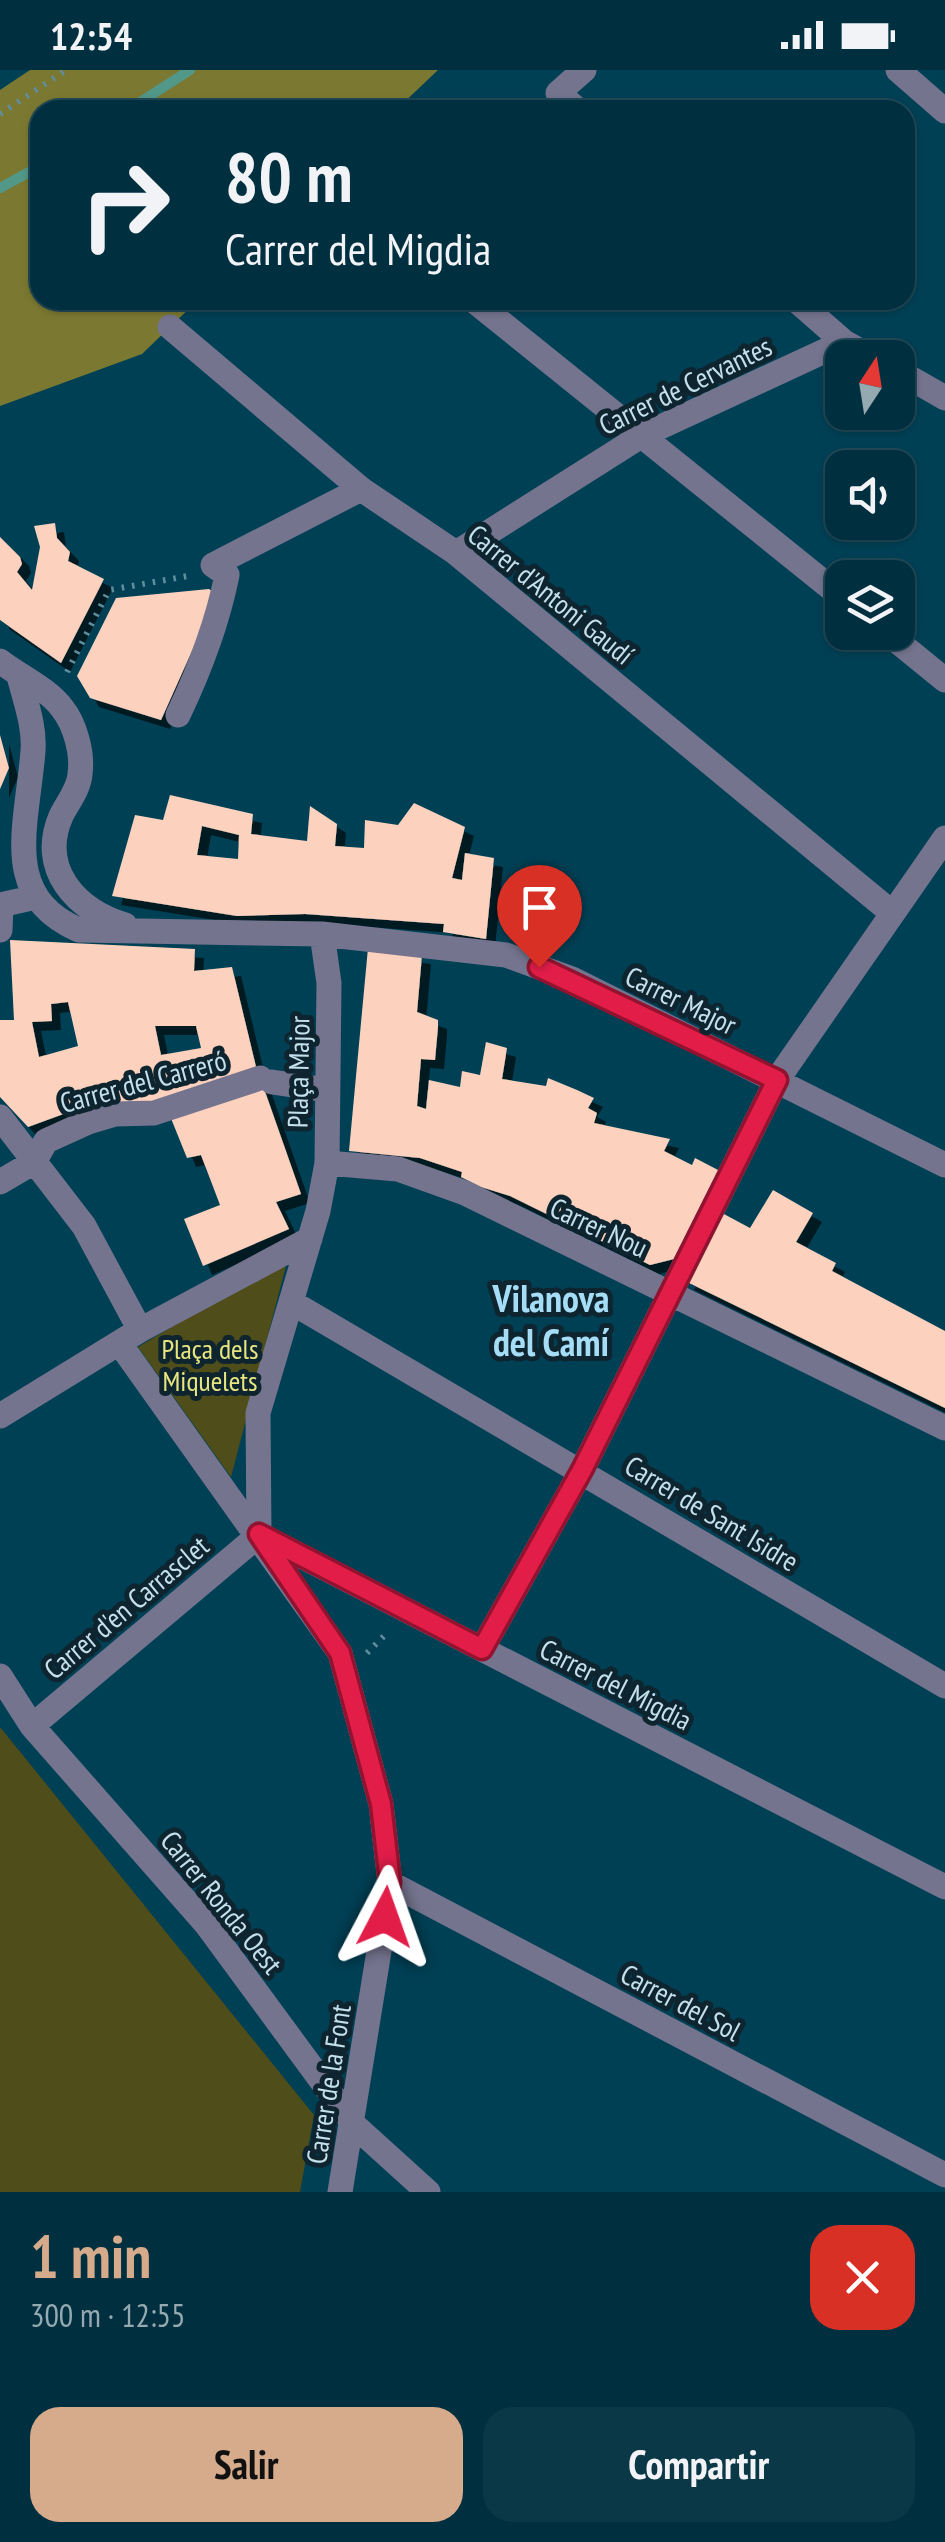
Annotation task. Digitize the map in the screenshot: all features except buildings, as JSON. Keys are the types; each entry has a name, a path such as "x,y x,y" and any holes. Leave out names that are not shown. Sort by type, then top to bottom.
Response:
{"street":[{"path":"566,100 558,93 584,70"},
{"path":"898,70 945,111"},
{"path":"485,310 825,584"},
{"path":"807,310 842,340"},
{"name":"Carrer d'Antoni Gaudí","path":"170,327 360,489 456,553 891,912"},
{"name":"Carrer de Cervantes","path":"456,553 641,436 825,351"},
{"path":"915,381 945,398"},
{"path":"178,714 204,660 221,605 227,575 214,564 360,489"},
{"path":"908,650 945,680"},
{"path":"10,669 62,707 80,748 80,776 54,838 54,864 62,882 103,918 135,928"},
{"path":"0,930 0,905 27,898 12,874 11,849 34,748 10,669"},
{"path":"482,1649 582,1470 777,1080 945,838"},
{"name":"Carrer Major","path":"27,898 56,922 79,930 322,934 506,955 572,979 945,1165"},
{"name":"Plaça Major","path":"310,1238 327,1163 330,983 322,934"},
{"name":"Carrer del Carreró","path":"0,1182 34,1162 46,1141 115,1114 154,1112 266,1080 327,1090"},
{"name":"Carrer de la Font","path":"0,1117 84,1226 130,1337 340,1653 381,1804 390,1882 354,2125 340,2192"},
{"name":"Carrer Nou","path":"327,1163 398,1169 465,1193 945,1428"},
{"path":"0,1416 130,1337 310,1238"},
{"path":"259,1534 258,1413 310,1238"},
{"name":"Carrer de Sant Isidre","path":"291,1302 945,1686"},
{"name":"Carrer del Migdia","path":"259,1534 945,1887"},
{"name":"Carrer d'en Carrasclet","path":"32,1726 259,1534"},
{"name":"Carrer Ronda Oest","path":"0,1676 32,1726 207,1925 354,2125 428,2192"},
{"name":"Carrer del Sol","path":"390,1882 945,2175"}],"path":[{"path":"0,114 66,70"},
{"path":"46,695 67,672 109,590 192,576 214,564"},
{"path":"346,1674 409,1611"}],"green space":[{"name":"Plaça dels Miquelets","path":"288,1258 231,1477 138,1347"},
{"path":"0,1727 314,2115 300,2192 0,2192"}],"shaded area":[{"path":"30,70 438,70 406,100 30,100 30,310 188,310 142,354 0,406 0,90"}],"waterway":[{"path":"144,100 190,70"},
{"path":"0,188 30,172"}],"district":[{"name":"Vilanova del Camí","path":"551,1319"}],"route":[{"path":"385,1917 390,1882 381,1804 340,1653 259,1534 482,1649 582,1470 777,1080 572,979 539,967"}]}
